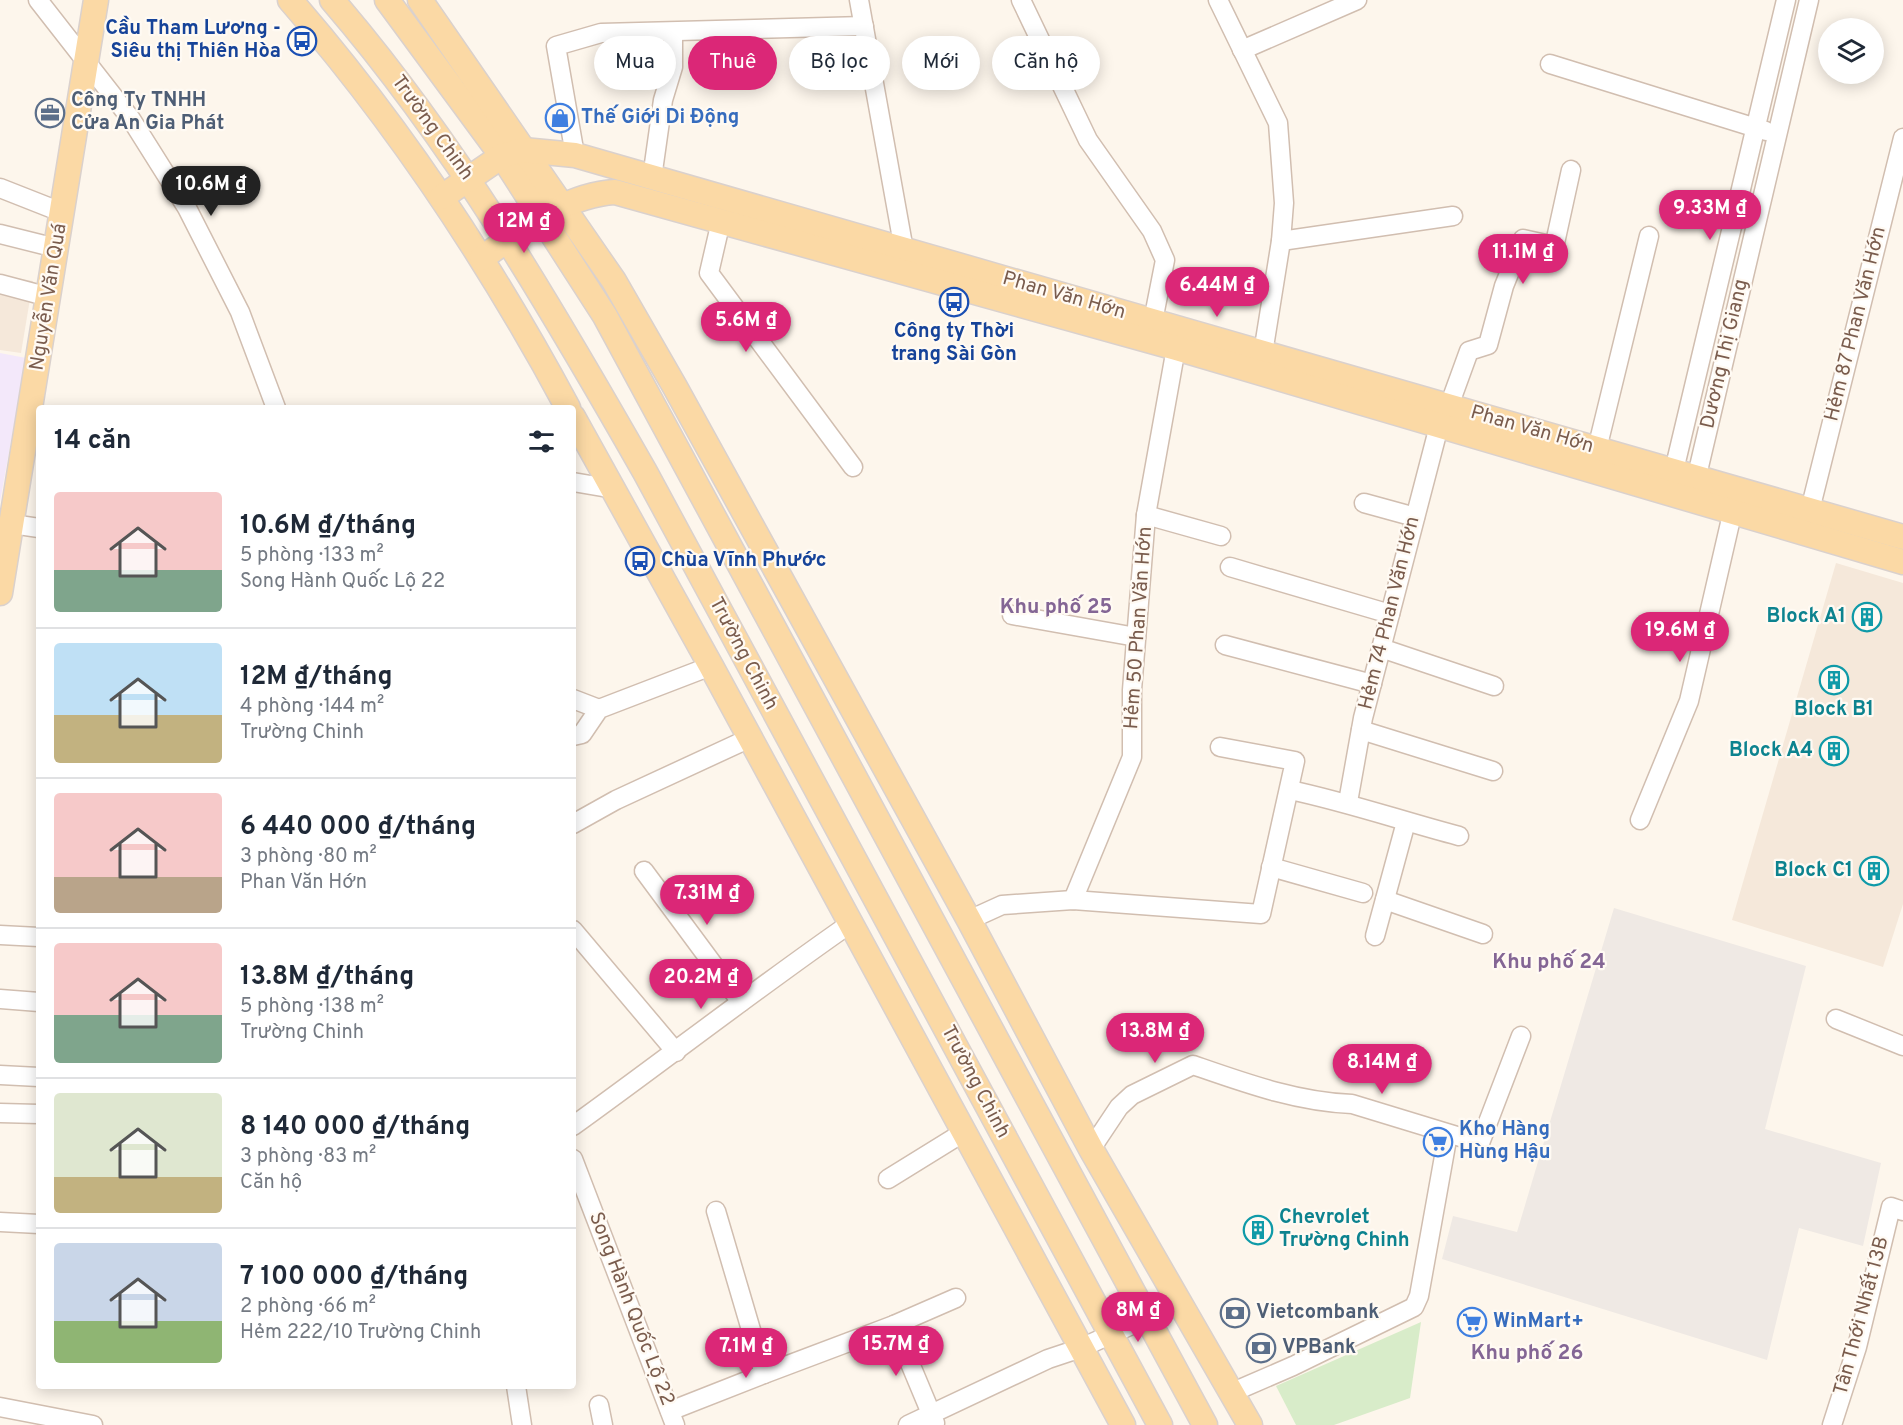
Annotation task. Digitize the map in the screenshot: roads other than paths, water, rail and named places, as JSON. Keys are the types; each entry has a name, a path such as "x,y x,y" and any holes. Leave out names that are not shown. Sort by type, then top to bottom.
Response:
{"main road":[{"name":"Nguyễn Văn Quá","path":"36,405 56,248 96,0"},
{"name":"Trường Chinh","path":"290,0 384,118 442,197 524,326 566,405"},
{"name":"Trường Chinh","path":"332,0 378,54 509,239 645,472 1160,1425"},
{"name":"Trường Chinh","path":"387,0 513,153"},
{"name":"Trường Chinh","path":"425,2 513,153 552,211 604,316 1205,1425"},
{"path":"402,20 425,2"},
{"path":"442,197 513,153"},
{"name":"Phan Văn Hớn","path":"513,153 575,155 904,250 1176,348 1444,416 1683,484 1810,510 1903,537"},
{"name":"Phan Văn Hớn","path":"482,258 552,211 597,193 615,192 721,221 1048,302 1153,321 1263,353 1444,416 1597,448 1683,484 1733,510 1903,562"},
{"name":"Trường Chinh","path":"552,211 614,281 675,387 969,920 1091,1149 1178,1304 1233,1392 1250,1425"},
{"name":"Nguyễn Văn Quá","path":"2,578 36,408"},
{"name":"Trường Chinh","path":"576,422 1123,1425"}],"street":[{"path":"38,0 131,119 187,208 240,312 275,405"},
{"path":"859,0 904,250"},
{"path":"1021,0 1088,140 1152,231 1165,260 1153,321"},
{"path":"1218,0 1278,123 1284,203 1281,241 1263,353"},
{"path":"1242,50 1357,0"},
{"name":"Dương Thị Giang","path":"1683,484 1756,127 1786,0"},
{"name":"Dương Thị Giang","path":"1683,484 1776,135 1809,0"},
{"path":"575,155 556,45 601,33 673,33 864,26"},
{"path":"652,178 663,100 674,67 673,33"},
{"path":"1550,64 1776,135"},
{"name":"Hẻm 87 Phan Văn Hớn","path":"1810,510 1903,138"},
{"name":"Hẻm 74 Phan Văn Hớn","path":"1348,802 1372,684 1415,517 1444,416 1469,351 1488,345 1504,286 1523,239 1550,245 1555,243 1572,170"},
{"path":"0,188 62,212"},
{"path":"1281,241 1453,216"},
{"path":"721,221 709,273 853,467"},
{"path":"0,234 56,248"},
{"path":"1597,448 1649,236"},
{"path":"0,284 49,297"},
{"name":"Hẻm 50 Phan Văn Hớn","path":"1073,900 1132,757 1136,637 1146,515 1176,348"},
{"path":"576,483 614,489"},
{"path":"1364,503 1415,517"},
{"path":"1640,820 1689,701 1733,510"},
{"path":"1146,515 1221,536"},
{"path":"12,524 36,528"},
{"path":"1230,567 1390,614"},
{"path":"1012,615 1136,637"},
{"path":"1225,645 1372,684"},
{"path":"1381,648 1494,686"},
{"path":"576,735 582,734 598,709 711,666"},
{"path":"576,700 598,709"},
{"path":"1361,730 1493,771"},
{"path":"576,822 616,800 750,738"},
{"path":"969,920 1002,905 1073,900 1261,914 1295,760 1220,747"},
{"path":"1290,790 1348,802 1368,812 1459,836"},
{"path":"1374,936 1406,822"},
{"path":"1271,867 1363,893"},
{"path":"644,871 741,1002"},
{"path":"1385,900 1483,934"},
{"path":"576,1124 851,923"},
{"path":"576,934 676,1052"},
{"path":"0,935 36,938"},
{"path":"0,999 36,1002"},
{"path":"1836,1019 1903,1046"},
{"path":"1091,1149 1119,1107 1132,1095 1193,1065 1263,1089 1336,1104 1352,1104 1480,1143 1521,1036"},
{"path":"0,1075 36,1077"},
{"path":"0,1113 36,1114"},
{"path":"888,1179 964,1132"},
{"path":"1233,1392 1293,1366 1414,1307 1419,1296 1448,1134"},
{"name":"Song Hành Quốc Lộ 22","path":"576,1167 673,1418"},
{"name":"Tân Thới Nhất 13B","path":"1832,1425 1897,1209"},
{"path":"716,1211 764,1374"},
{"path":"0,1222 36,1224"},
{"path":"673,1418 764,1374 894,1325 956,1298"},
{"path":"908,1425 934,1419 1048,1359 1112,1336 1178,1304"},
{"path":"894,1325 934,1419"},
{"path":"516,1389 522,1425"},
{"path":"599,1405 603,1425"},
{"path":"0,1407 93,1425"}],"place":[{"name":"Cầu Tham Lương - Siêu thị Thiên Hòa","path":"302,41"},
{"name":"Công Ty TNHH Cửa An Gia Phát","path":"50,113"},
{"name":"Thế Giới Di Động","path":"560,118"},
{"name":"Công ty Thời trang Sài Gòn","path":"954,302"},
{"name":"Chùa Vĩnh Phước","path":"640,561"},
{"name":"Block A1","path":"1867,617"},
{"name":"Block B1","path":"1834,680"},
{"name":"Block A4","path":"1834,751"},
{"name":"Block C1","path":"1874,871"},
{"name":"Kho Hàng Hùng Hậu","path":"1438,1142"},
{"name":"Chevrolet Trường Chinh","path":"1258,1230"},
{"name":"Vietcombank","path":"1235,1313"},
{"name":"WinMart+","path":"1472,1322"},
{"name":"VPBank","path":"1261,1348"}],"district":[{"name":"Khu phố 25","path":"1056,607"},
{"name":"Khu phố 24","path":"1549,962"},
{"name":"Khu phố 26","path":"1527,1353"}]}
